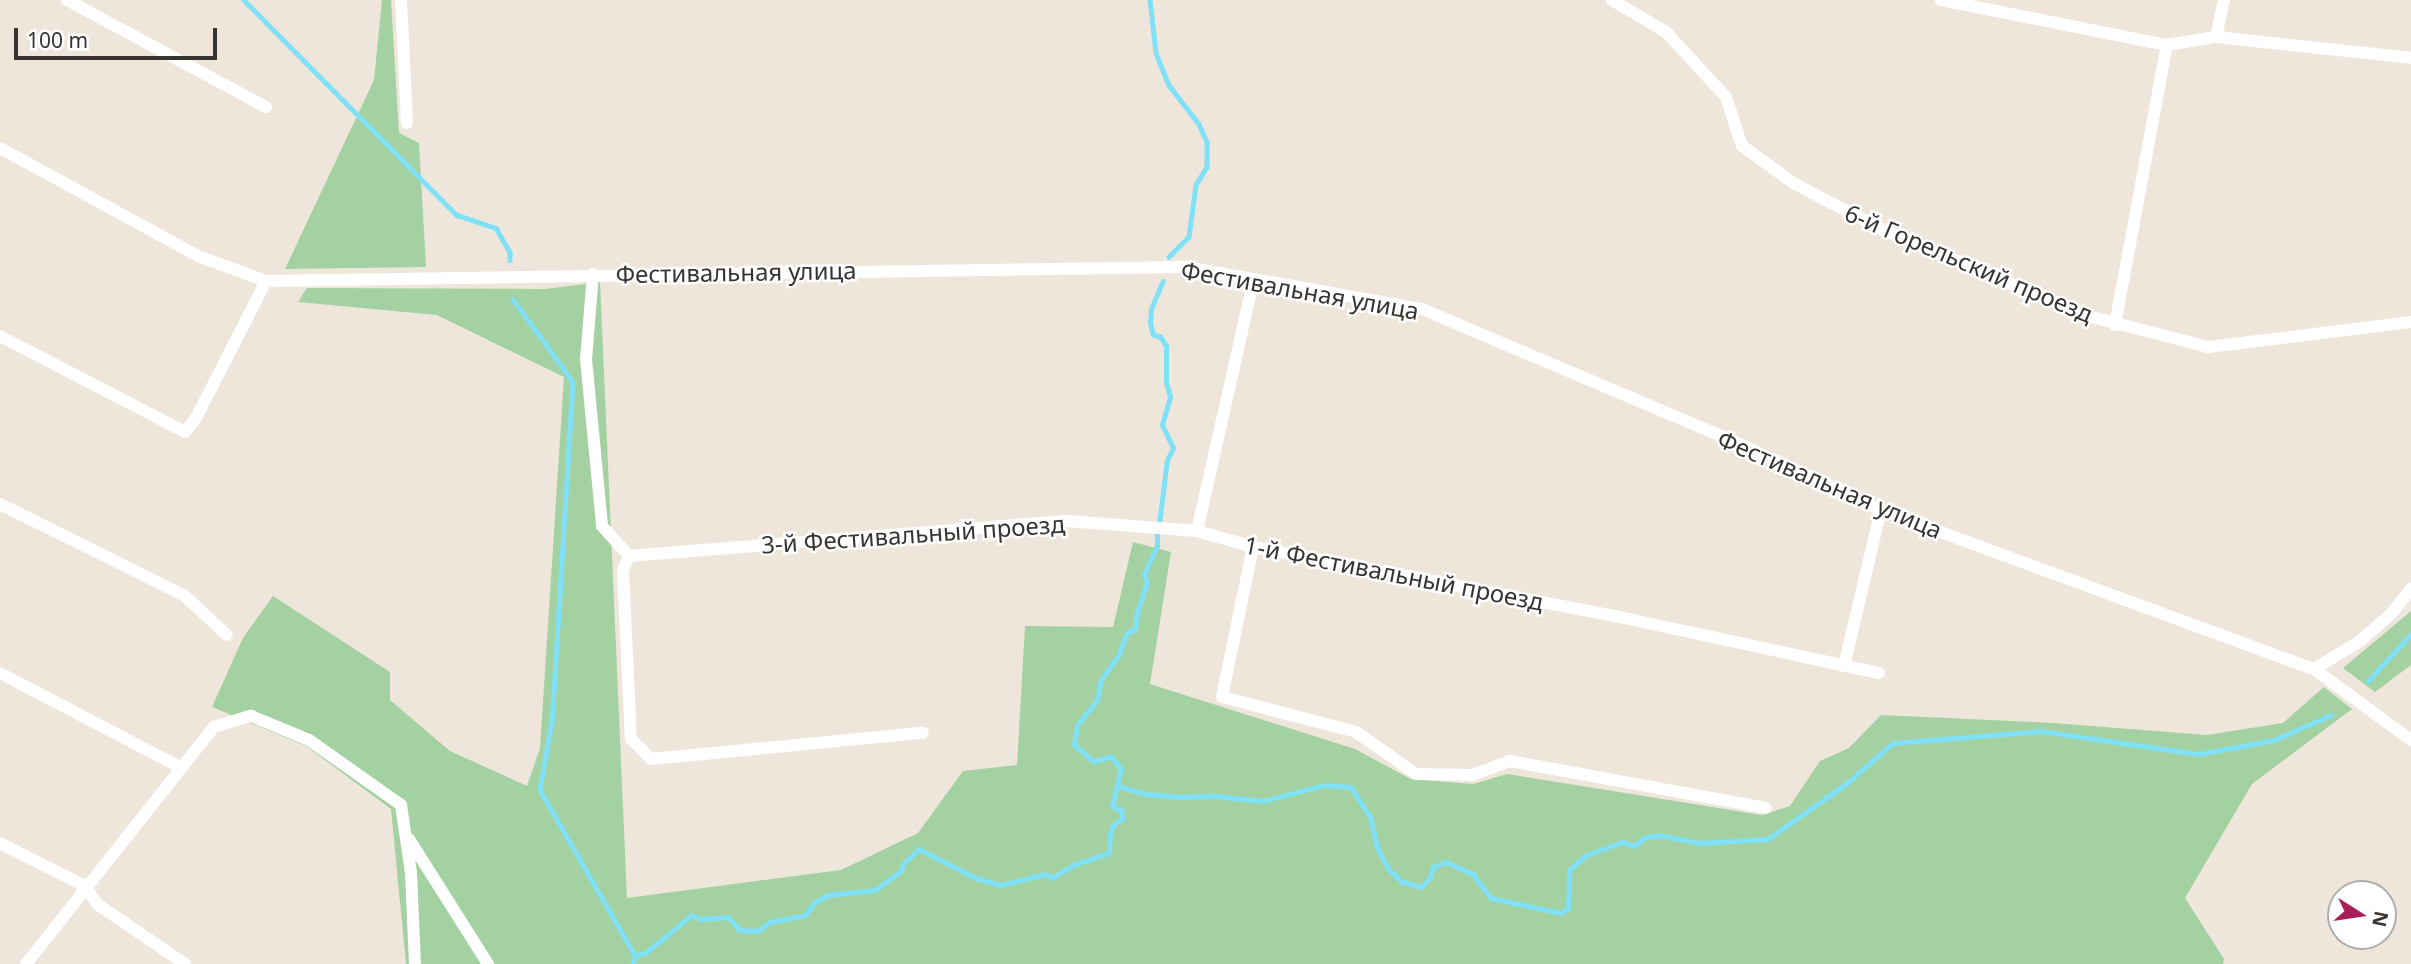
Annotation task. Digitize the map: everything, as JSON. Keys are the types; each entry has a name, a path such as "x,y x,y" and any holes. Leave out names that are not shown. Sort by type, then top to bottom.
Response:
{"street":[{"path":"67,0 266,107"},
{"path":"401,0 407,123"},
{"name":"6-й Горельский проезд","path":"1612,0 1666,32 1726,97 1742,145 1796,184 1885,231 2115,325 2208,347 2411,322"},
{"path":"1941,0 2167,45 2216,37 2411,58"},
{"path":"2216,37 2224,0"},
{"path":"2115,325 2167,45"},
{"path":"0,148 198,256 265,281 196,418 185,432 0,336"},
{"name":"Фестивальная улица","path":"265,281 1186,267 1422,309 1733,441 1881,510 2314,669 2411,740"},
{"path":"593,274 586,359 602,526 629,556 623,571 631,739 650,759 923,733"},
{"path":"1197,531 1254,279"},
{"path":"0,505 185,596 227,635"},
{"path":"1844,666 1881,510"},
{"name":"3-й Фестивальный проезд","path":"629,556 1067,521 1197,531"},
{"name":"1-й Фестивальный проезд","path":"1197,531 1253,547 1615,616 1880,673"},
{"path":"1253,547 1222,697 1356,732 1416,774 1473,775 1510,761 1766,808"},
{"path":"2314,669 2359,642 2392,613 2411,589"},
{"path":"0,673 182,768"},
{"path":"26,964 214,727 251,716 309,740 401,805 411,873 415,964"},
{"path":"405,832 488,964"},
{"path":"0,843 86,886 97,904 185,964"}],"green space":[{"path":"382,0 391,0 399,133 419,143 426,267 285,269 374,80"},
{"path":"600,282 627,898 841,870 918,833 963,771 1017,765 1025,626 1113,627 1133,542 1171,552 1150,684 1355,749 1411,779 1473,784 1507,774 1762,815 1790,806 1820,761 1849,748 1881,715 2053,723 2207,735 2283,723 2324,687 2352,709 2252,784 2185,898 2224,959 2223,964 406,964 391,809 306,746 212,707 243,638 273,596 390,672 390,700 450,751 527,786 540,748 564,377 437,315 298,302 307,288 545,289"},
{"path":"2411,611 2411,665 2375,692 2343,668"}],"waterway":[{"path":"244,0 457,215 496,228 510,252 510,260"},
{"path":"1150,0 1156,53 1169,85 1199,124 1207,142 1207,167 1196,185 1189,237 1169,257"},
{"path":"1159,524 1167,460 1173,448 1162,425 1170,397 1166,383 1166,346 1160,337 1153,335 1150,323 1151,309 1163,281"},
{"path":"513,299 573,382 552,721 540,790 635,955"},
{"path":"633,964 635,955 645,953 692,915 701,919 728,917 740,930 758,931 770,922 805,915 815,902 828,895 875,890 901,871 903,864 919,849 976,878 1001,885 1046,874 1052,878 1074,865 1109,853 1113,825 1122,819 1121,810 1112,807 1121,769 1111,757 1094,762 1074,745 1077,725 1097,700 1101,680 1119,654 1127,632 1135,630 1136,616 1147,583 1144,575 1157,546 1157,533"},
{"path":"2368,681 2411,634"},
{"path":"1118,786 1146,794 1215,796 1263,801 1324,785 1351,787 1371,818 1377,847 1388,868 1401,881 1421,887 1430,878 1433,867 1446,862 1473,874 1491,898 1561,913 1568,908 1569,870 1585,856 1622,842 1634,846 1644,838 1659,835 1699,843 1768,839 1847,783 1893,743 2041,731 2199,754 2274,740 2331,715"}]}
